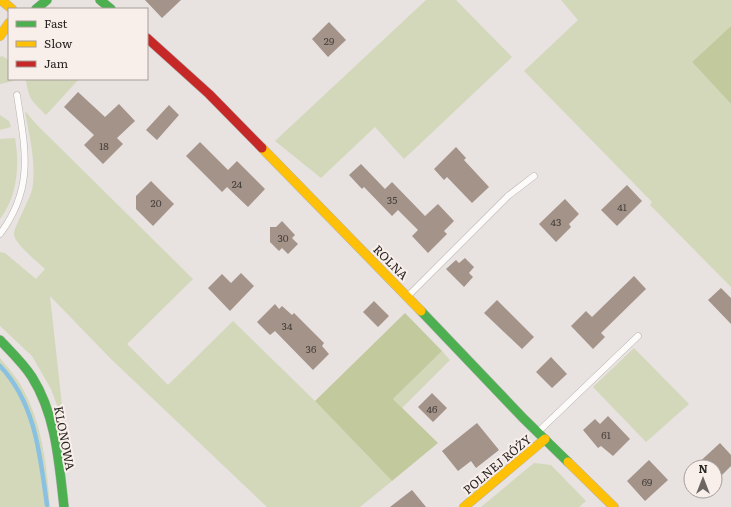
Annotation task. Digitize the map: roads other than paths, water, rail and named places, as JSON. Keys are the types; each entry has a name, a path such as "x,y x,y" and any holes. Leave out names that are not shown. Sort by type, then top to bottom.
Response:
{"street":[{"path":"1,0 11,8"},
{"path":"100,0 110,8"},
{"path":"0,36 8,24"},
{"name":"ROLNA","path":"148,39 205,90 408,296 545,440 614,507"},
{"name":"KLONOWA","path":"0,340 22,363 46,404 54,434 64,507"},
{"name":"POLNEJ RÓŻY","path":"464,507 545,440"}],"lane":[{"path":"0,234 14,214 24,182 26,165 17,95"},
{"path":"408,296 508,196 534,176"},
{"path":"538,432 638,336"}],"waterway":[{"path":"0,366 22,397 29,414 39,450 47,505"}]}
